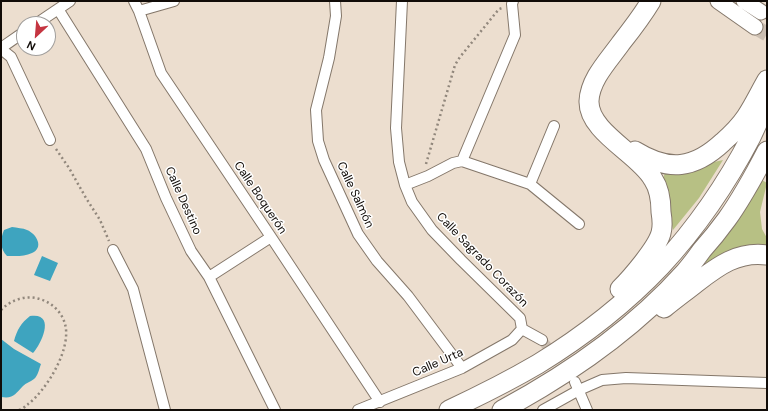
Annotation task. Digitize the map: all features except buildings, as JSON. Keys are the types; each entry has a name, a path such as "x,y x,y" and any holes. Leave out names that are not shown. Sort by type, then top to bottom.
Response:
{"highway":[{"path":"565,346 602,306 628,282 657,243 661,233 661,207 654,180 642,165 596,122 590,111 589,102 591,91 598,76 651,1"},
{"path":"636,24 660,1"},
{"path":"605,132 653,161 666,165 687,164 698,161 715,150 734,132 753,107 767,80"},
{"path":"449,410 509,381 565,346 604,318 661,266 691,230 721,188 751,136 767,101"},
{"path":"502,410 574,367 631,325 653,305 686,271 727,219 767,151"},
{"path":"631,325 657,313 716,268 731,260 748,254 757,253 767,255"}],"street":[{"path":"48,16 70,1"},
{"name":"Calle Boquerón","path":"134,1 161,73 380,402"},
{"path":"139,11 174,1"},
{"name":"Calle Salmón","path":"335,1 336,16 330,51 316,110 318,141 324,160 358,234 377,260 408,296 462,368"},
{"name":"Calle Sagrado Corazón","path":"402,1 396,128 399,162 405,185 412,202 432,230 520,318 522,329"},
{"path":"718,1 755,27"},
{"path":"744,1 761,12"},
{"path":"462,161 515,35 513,3"},
{"name":"Calle Destino","path":"58,9 146,148 166,198 191,251 209,277 275,410"},
{"path":"16,38 1,48 11,58 50,140"},
{"path":"530,184 554,126"},
{"path":"405,185 428,176 453,163 462,161 530,184 579,224"},
{"path":"209,277 271,237"},
{"path":"113,250 133,289 165,410"},
{"path":"522,329 542,340"},
{"name":"Calle Urta","path":"358,410 462,368 512,340 522,329"},
{"path":"542,410 577,386 602,380 626,378 767,383"},
{"path":"577,386 587,410"}],"path":[{"path":"428,176 425,167 455,65 499,9 513,3"},
{"path":"50,140 70,168 100,220 113,250"},
{"path":"1,310 9,303 19,298 31,297 43,300 53,305 61,314 66,325 66,342 56,369 43,389 27,406 19,410"}],"green space":[{"path":"723,160 699,198 673,230 662,181 665,173"},
{"path":"760,179 767,183 760,212 762,229 767,238 767,248 706,267 706,260"}],"water":[{"path":"12,227 25,229 34,235 38,241 38,248 36,251 26,255 7,256 1,244 2,237 4,230"},
{"path":"42,256 58,263 50,281 34,275"},
{"path":"30,316 38,316 43,319 45,323 43,336 33,353 14,341 16,333 24,321"},
{"path":"1,339 14,349 41,364 35,378 24,385 12,397 1,397"}],"tunnel":[{"path":"755,27 767,34"},
{"path":"542,340 569,374"}]}
